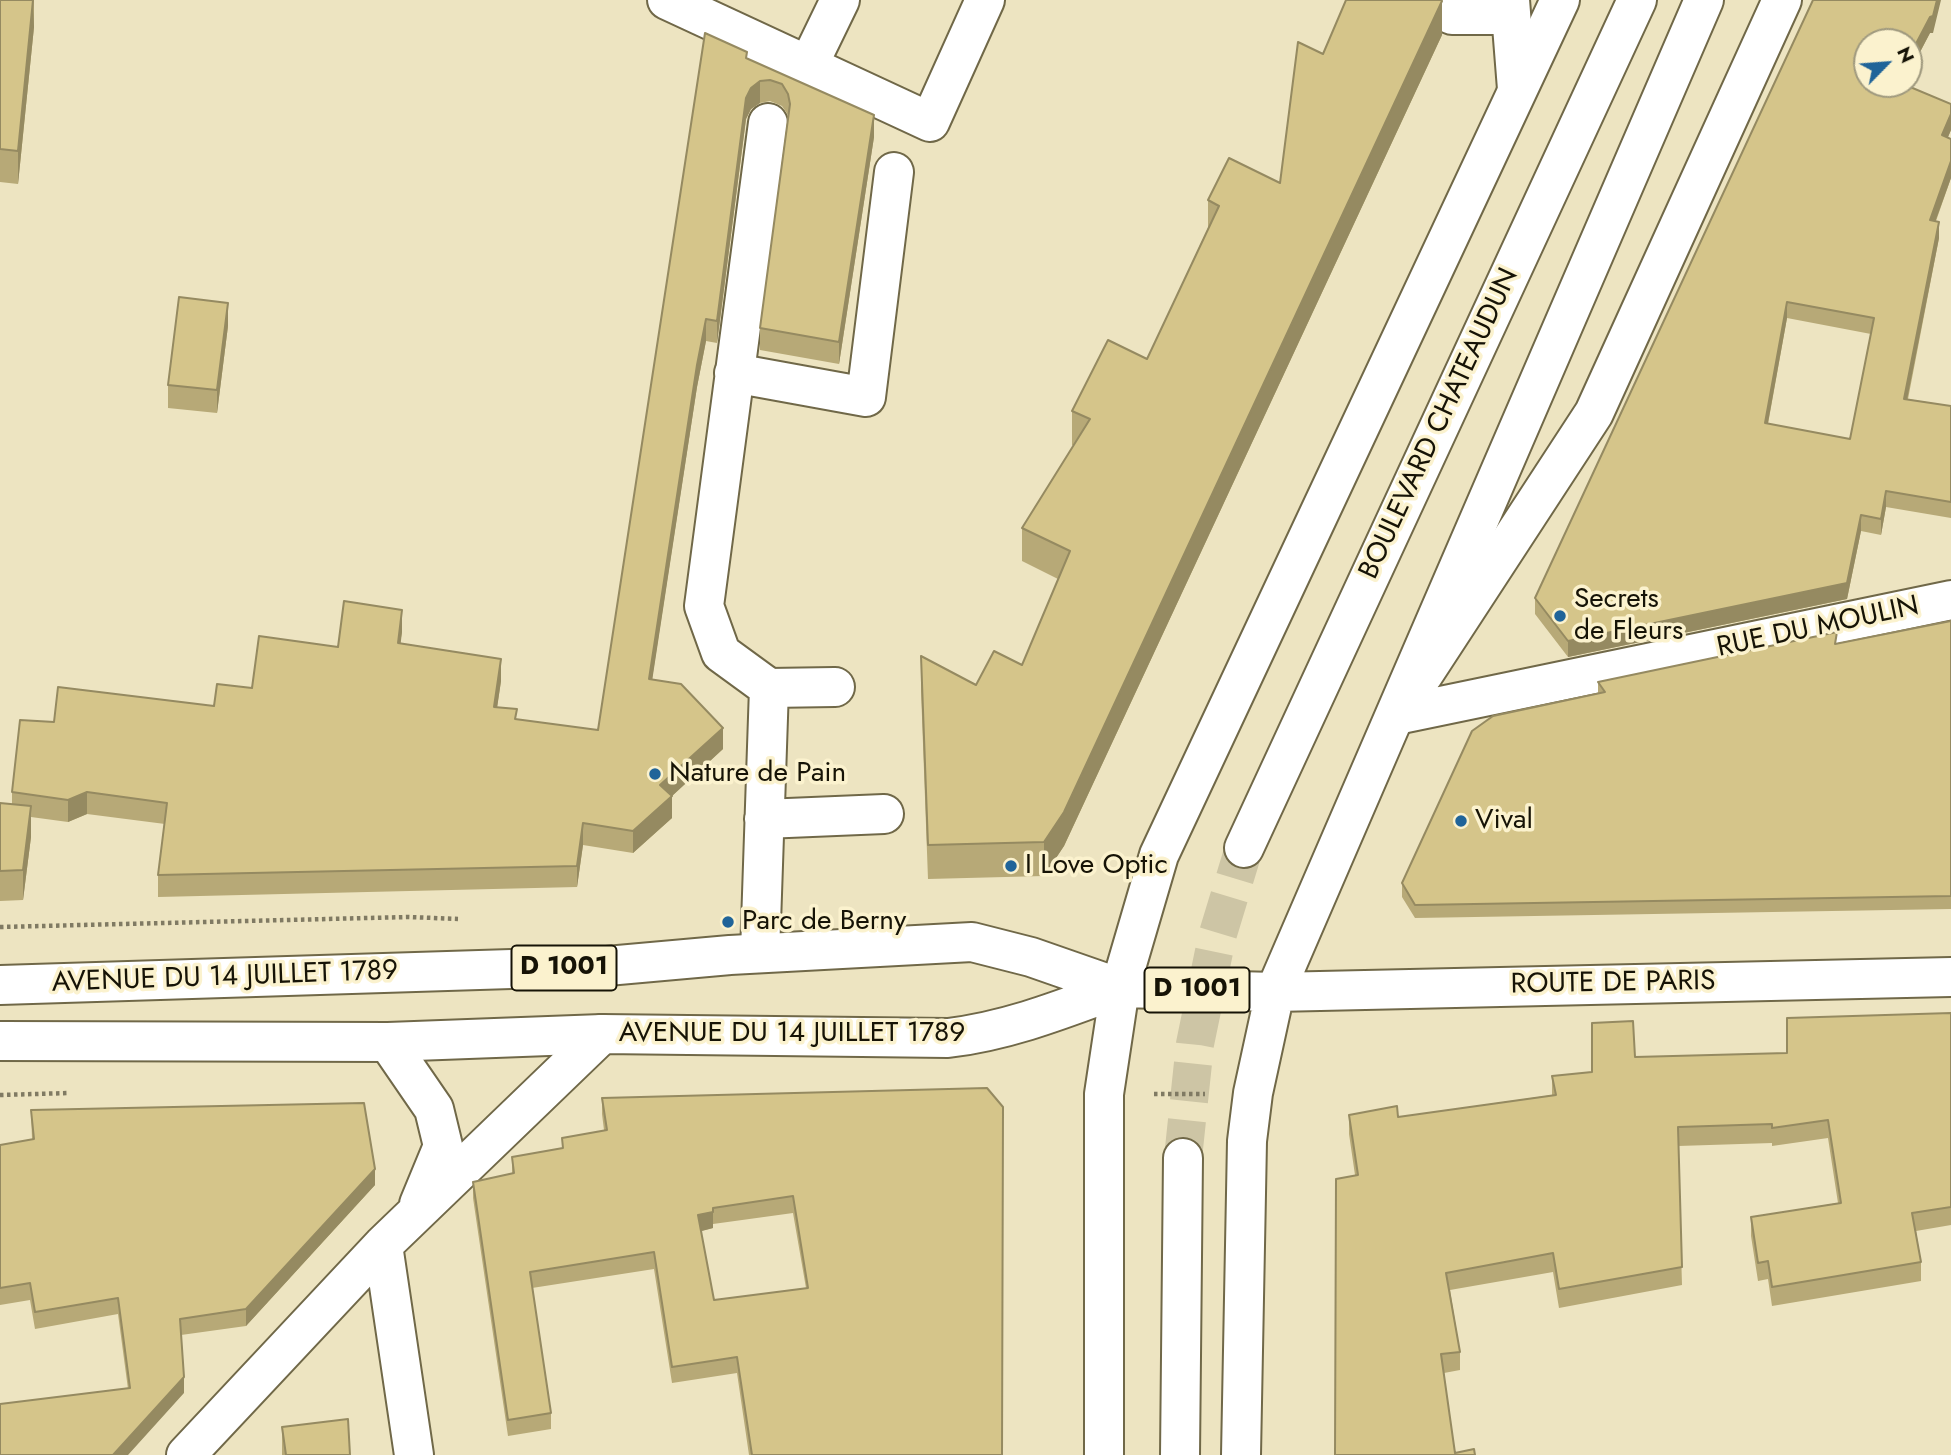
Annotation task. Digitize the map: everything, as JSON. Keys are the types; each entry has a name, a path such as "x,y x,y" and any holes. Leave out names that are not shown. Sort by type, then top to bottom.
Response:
{"main road":[{"path":"808,66 840,0"},
{"path":"674,1 930,122 985,0"},
{"path":"1422,0 1452,15 1510,7 1517,89"},
{"path":"1104,1455 1104,1094 1120,988 1159,855 1560,0"},
{"name":"BOULEVARD CHATEAUDUN","path":"1244,848 1637,0"},
{"path":"1241,1455 1247,1141 1253,1093 1275,992 1704,0"},
{"path":"1397,715 1594,413 1782,0"},
{"path":"768,123 704,606 721,653 769,688 835,687"},
{"path":"734,373 866,397 894,172"},
{"name":"RUE DU MOULIN","path":"1397,715 1951,600"},
{"path":"760,953 769,688"},
{"path":"764,819 884,814"},
{"name":"AVENUE DU 14 JUILLET 1789","path":"0,985 607,967 760,953 972,942 1031,957 1120,988"},
{"name":"ROUTE DE PARIS","path":"1275,992 1951,977"},
{"name":"AVENUE DU 14 JUILLET 1789","path":"0,1041 388,1042 602,1034 948,1038 983,1034 1033,1020 1120,988"},
{"name":"D 1001","path":"1120,988 1275,992"},
{"path":"186,1455 383,1245 602,1034"},
{"path":"388,1042 434,1109 443,1146 413,1219"},
{"path":"1180,1455 1183,1158"},
{"path":"383,1245 414,1455"}],"path":[{"path":"1104,1094 1253,1093"}],"building":[{"path":"0,0 33,0 18,151 0,149"},
{"path":"1346,0 1442,1 1064,812 1044,842 928,845 921,656 976,685 994,651 1022,665 1070,551 1022,528 1090,419 1072,411 1108,340 1147,359 1219,206 1208,200 1229,158 1280,183 1298,42 1323,54"},
{"path":"1813,0 1937,0 1933,16 1923,30 1923,28 1853,28 1853,98 1923,98 1923,92 1951,104 1951,114 1942,135 1951,139 1951,161 1930,220 1939,222 1904,399 1951,406 1951,502 1886,491 1881,519 1861,515 1847,583 1568,641 1535,598","holes":["1787,302 1874,318 1850,439 1765,423"]},
{"path":"705,33 747,52 746,58 874,115 839,342 760,328 790,104 782,84 770,80 760,81 751,88 746,98 717,321 706,319 697,365 649,679 681,684 723,728 660,785 672,796 633,831 583,823 577,866 158,875 167,803 87,792 68,800 12,792 20,720 54,722 58,687 214,706 217,684 252,688 259,636 338,647 344,601 402,610 398,643 501,659 494,707 517,709 515,719 598,730"},
{"path":"179,297 228,303 217,390 168,385"},
{"path":"1951,621 1951,896 1415,905 1402,883 1472,731 1493,716 1605,692 1598,682 1837,632 1835,644"},
{"path":"0,803 31,806 23,870 0,871"},
{"path":"1951,1013 1951,1207 1912,1213 1921,1262 1772,1287 1768,1261 1758,1263 1751,1217 1841,1203 1828,1120 1772,1128 1772,1124 1678,1127 1682,1267 1559,1289 1553,1253 1446,1273 1460,1352 1441,1354 1455,1453 1474,1449 1475,1455 1335,1455 1336,1179 1358,1175 1349,1115 1397,1106 1398,1117 1556,1095 1552,1076 1592,1072 1592,1023 1633,1021 1635,1057 1787,1053 1787,1018"},
{"path":"987,1088 1003,1107 1002,1455 752,1455 737,1357 672,1367 654,1252 530,1272 551,1413 508,1420 473,1182 514,1173 512,1157 563,1148 562,1138 607,1130 602,1098","holes":["793,1196 808,1288 714,1300 698,1215 713,1212 713,1208"]},
{"path":"364,1103 375,1169 246,1309 180,1319 184,1377 113,1455 0,1455 0,1404 130,1388 118,1298 35,1312 30,1283 0,1288 0,1145 34,1139 31,1110"},
{"path":"348,1419 350,1455 286,1455 282,1427"}],"tunnel":[{"path":"1183,1158 1195,1044 1217,937 1244,848"}],"place":[{"name":"Secrets de Fleurs","path":"1560,616"},
{"name":"Nature de Pain","path":"655,774"},
{"name":"Vival","path":"1461,821"},
{"name":"I Love Optic","path":"1011,866"},
{"name":"Parc de Berny","path":"728,922"}]}
